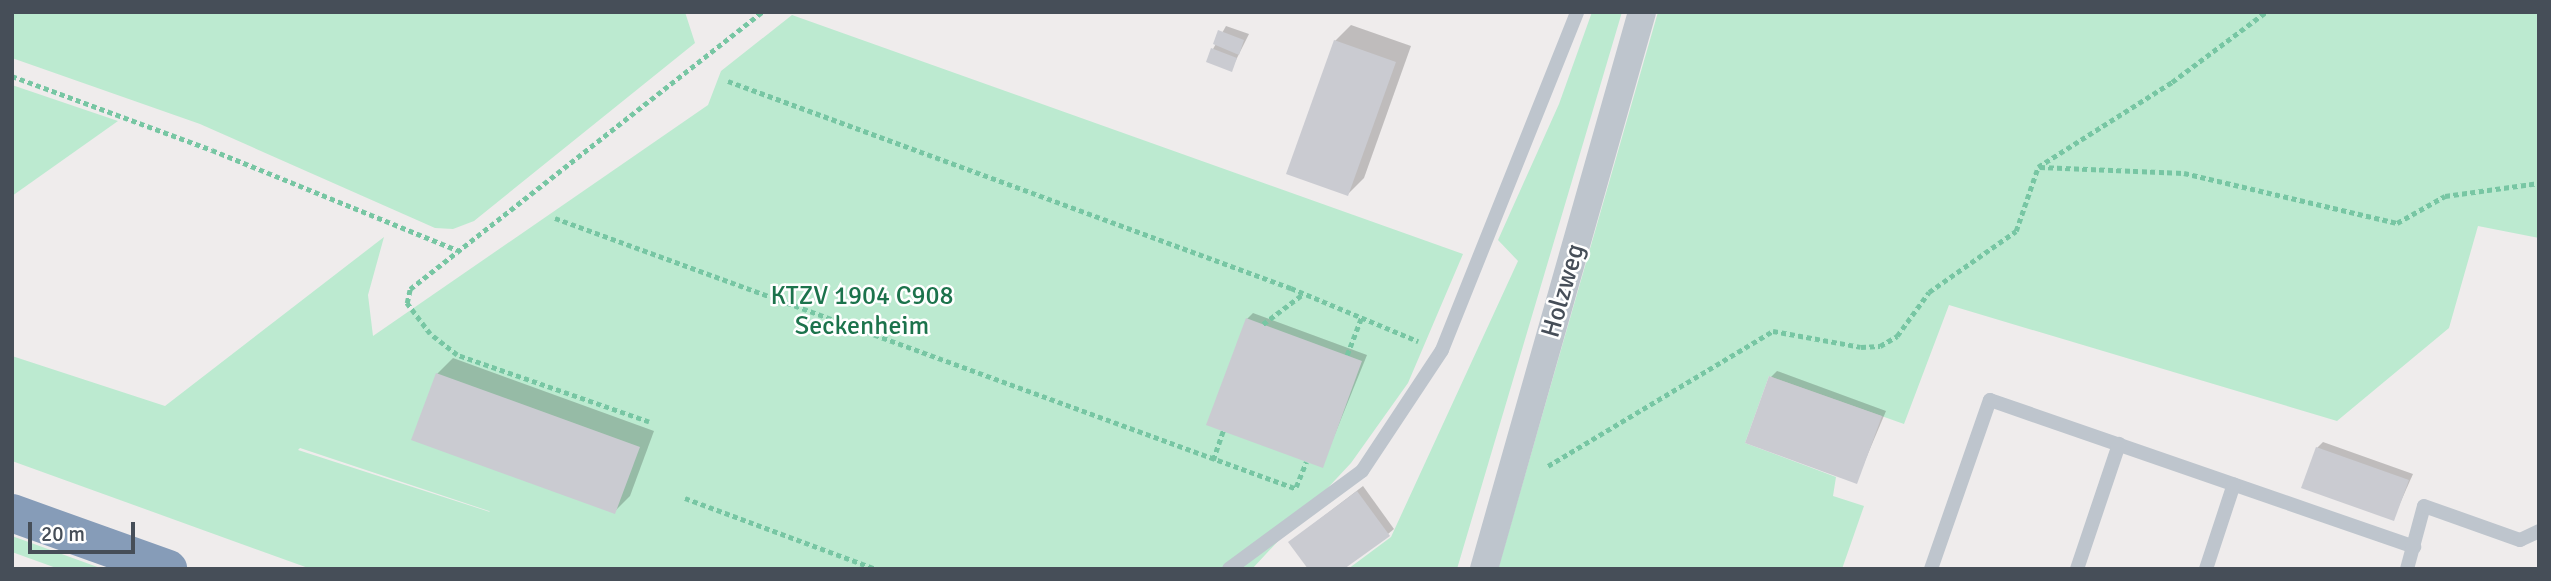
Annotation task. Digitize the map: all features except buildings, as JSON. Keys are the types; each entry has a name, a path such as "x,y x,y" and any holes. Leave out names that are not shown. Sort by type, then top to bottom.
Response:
{"highway":[{"path":"12,513 168,569"}],"street":[{"name":"Holzweg","path":"1484,569 1642,12"}],"lane":[{"path":"1229,569 1362,471 1442,350 1577,12"},
{"path":"1931,569 1990,400 2414,547"},
{"path":"2077,569 2119,444"},
{"path":"2206,569 2234,484"},
{"path":"2407,569 2424,506 2520,540 2539,531"}],"path":[{"path":"747,12 759,14"},
{"path":"1511,479 1542,470 1773,331 1861,347 1880,346 1897,336 1929,292 2016,231 2038,167 2172,82 2266,12"},
{"path":"649,422 457,355 429,334 407,303 410,289 759,14"},
{"path":"12,76 212,150 457,250"},
{"path":"728,81 1304,294 1442,350"},
{"path":"2038,167 2184,173 2397,223 2445,196 2539,183"},
{"path":"555,218 1213,460 1296,488 1319,501"},
{"path":"1263,324 1304,294"},
{"path":"1347,355 1361,318"},
{"path":"1213,460 1223,431"},
{"path":"1296,488 1306,462"},
{"path":"685,498 876,569"}],"green space":[{"path":"12,12 685,12 695,43 474,221 453,229 435,228 200,124 12,58"},
{"path":"1592,12 1622,12 1457,569 1348,569 1391,537 1518,261 1498,240 1559,104"},
{"path":"1658,12 2539,12 2539,238 2478,226 2449,328 2337,421 1949,305 1904,424 1769,376 1745,443 1836,477 1833,496 1864,506 1842,569 1498,569"},
{"name":"KTZV 1904 C908 Seckenheim","path":"792,15 1463,254 1408,383 1351,463 1252,569 311,569 12,461 12,356 165,406 384,237 368,295 373,336 708,105 721,71","holes":["300,448 490,512 298,450"]},
{"path":"12,85 118,121 12,196"},
{"path":"12,536 103,569 59,569 12,552"}]}
